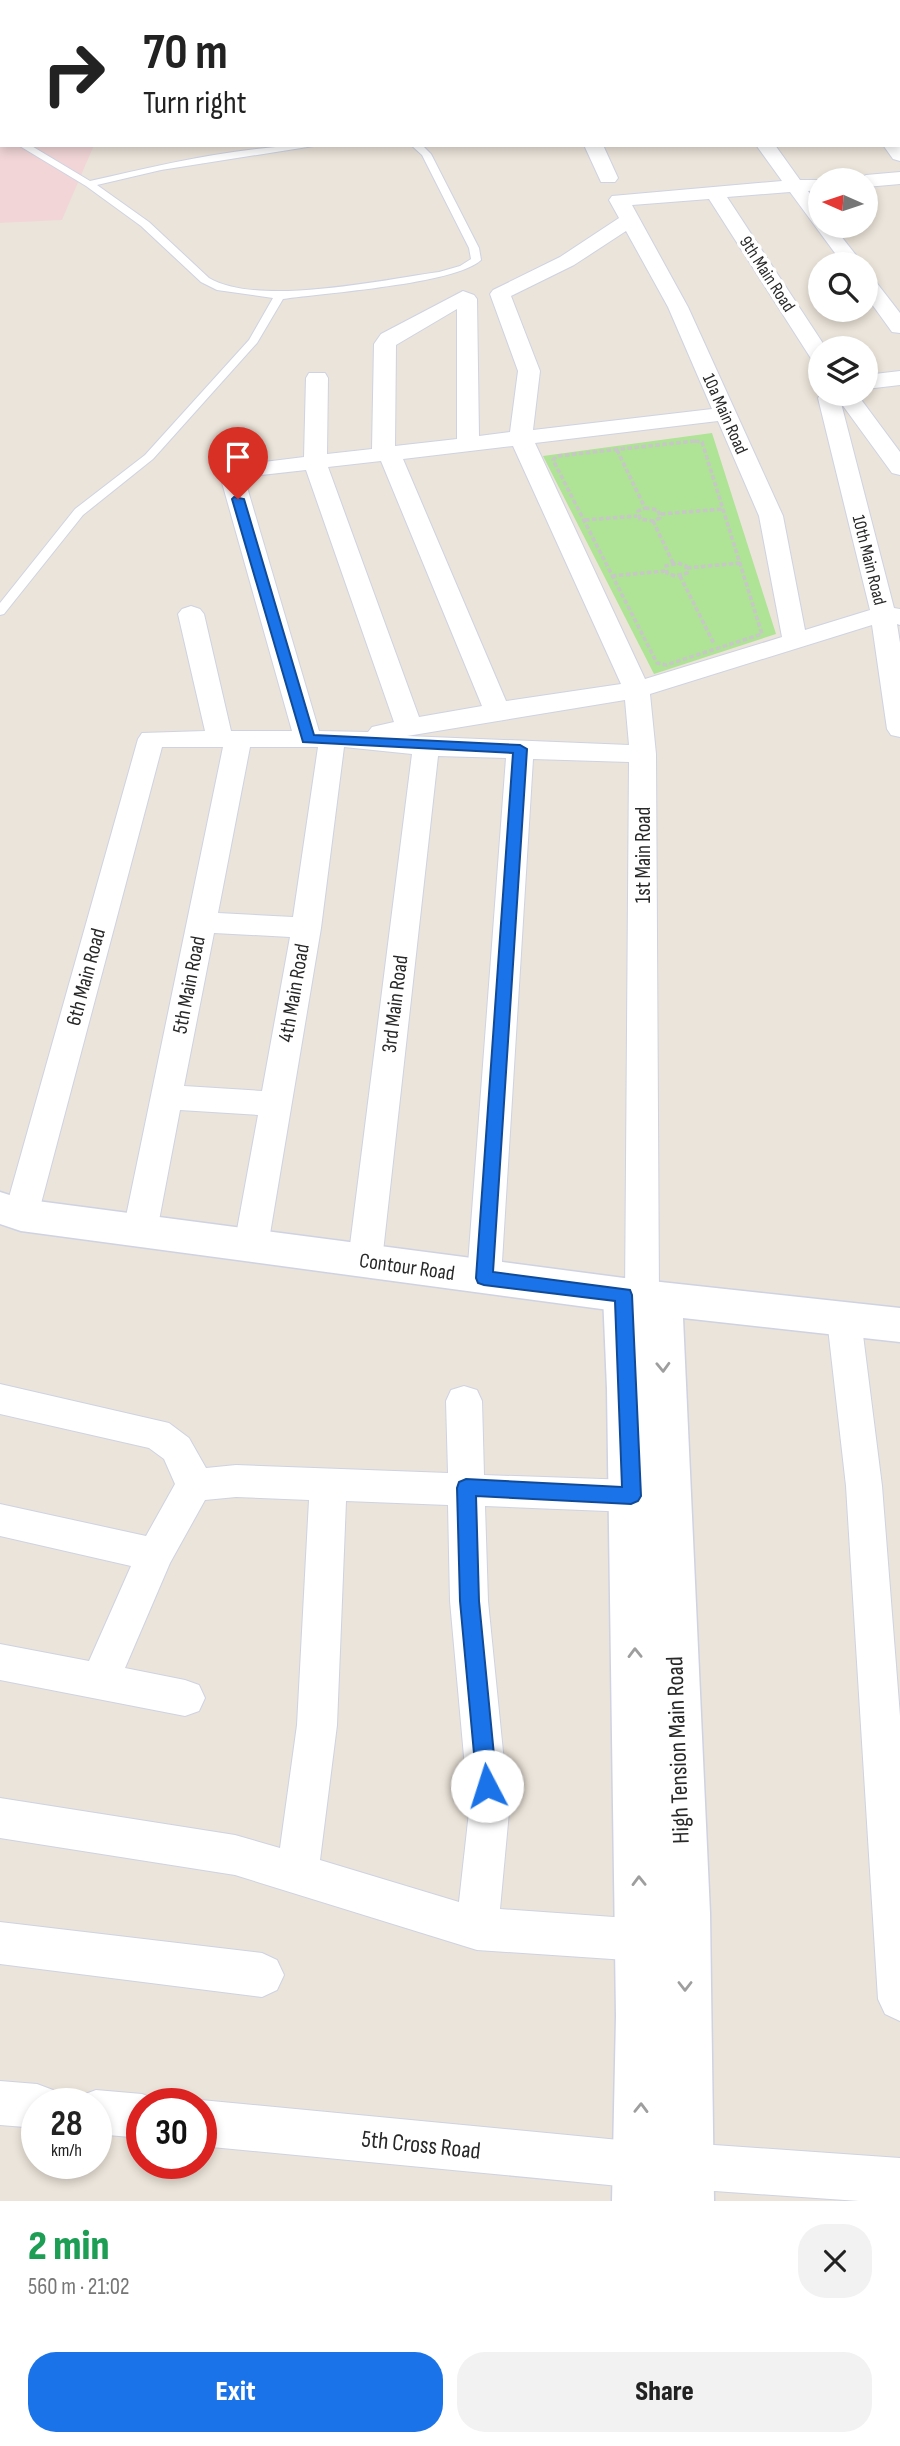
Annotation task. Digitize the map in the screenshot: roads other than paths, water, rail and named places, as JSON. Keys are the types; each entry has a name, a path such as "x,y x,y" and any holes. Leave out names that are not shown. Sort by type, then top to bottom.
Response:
{"main road":[{"name":"Contour Road","path":"11,1211 484,1278 900,1325"},
{"path":"642,1297 631,1496 663,1941"},
{"name":"High Tension Main Road","path":"642,1297 663,1941 663,2183"}],"street":[{"path":"594,147 608,178"},
{"path":"766,147 808,206"},
{"path":"878,180 900,178"},
{"path":"521,438 528,371 500,293 567,261 624,209 714,192 808,185"},
{"name":"9th Main Road","path":"714,192 808,336"},
{"name":"10a Main Road","path":"624,209 678,307 771,516 795,641"},
{"path":"833,238 844,252"},
{"path":"468,444 467,299 463,297 386,342 386,454 497,711"},
{"path":"878,298 900,327"},
{"path":"317,378 315,462 428,740"},
{"path":"878,381 900,378"},
{"name":"10th Main Road","path":"831,406 891,615 900,729"},
{"path":"855,406 900,468"},
{"path":"331,740 231,472 724,414"},
{"name":"1st Main Road","path":"521,438 637,690 643,754 642,1297"},
{"path":"191,614 229,739 428,740 520,749 643,754"},
{"path":"428,740 443,720 637,690 795,641 891,615"},
{"name":"6th Main Road","path":"11,1211 151,739 229,739"},
{"name":"5th Main Road","path":"140,1231 201,922 229,739"},
{"name":"4th Main Road","path":"251,1246 306,928 331,740"},
{"name":"3rd Main Road","path":"365,1261 428,740"},
{"path":"484,1278 520,749"},
{"path":"201,922 306,928"},
{"path":"167,1097 276,1104"},
{"path":"844,1319 864,1486 898,1940 900,1999"},
{"path":"0,1399 156,1434 171,1440 180,1449 194,1485"},
{"path":"464,1401 469,1601 489,1812 477,1929"},
{"path":"194,1485 236,1481 328,1483 631,1496"},
{"path":"298,1874 317,1725 328,1483"},
{"path":"100,1681 155,1555 194,1485"},
{"path":"0,1520 155,1555"},
{"path":"0,1662 185,1698"},
{"path":"0,1818 234,1855 477,1929 663,1941"},
{"path":"0,1943 262,1975"},
{"path":"0,2103 21,2105"},
{"name":"5th Cross Road","path":"217,2125 663,2183 900,2181"}],"lane":[{"path":"26,147 89,184 145,224 205,280 218,287 279,296 440,275 464,268 476,260 474,248 426,154 417,147"},
{"path":"89,184 161,167 301,147"},
{"path":"0,611 79,512 149,457 253,341 279,296"}]}
